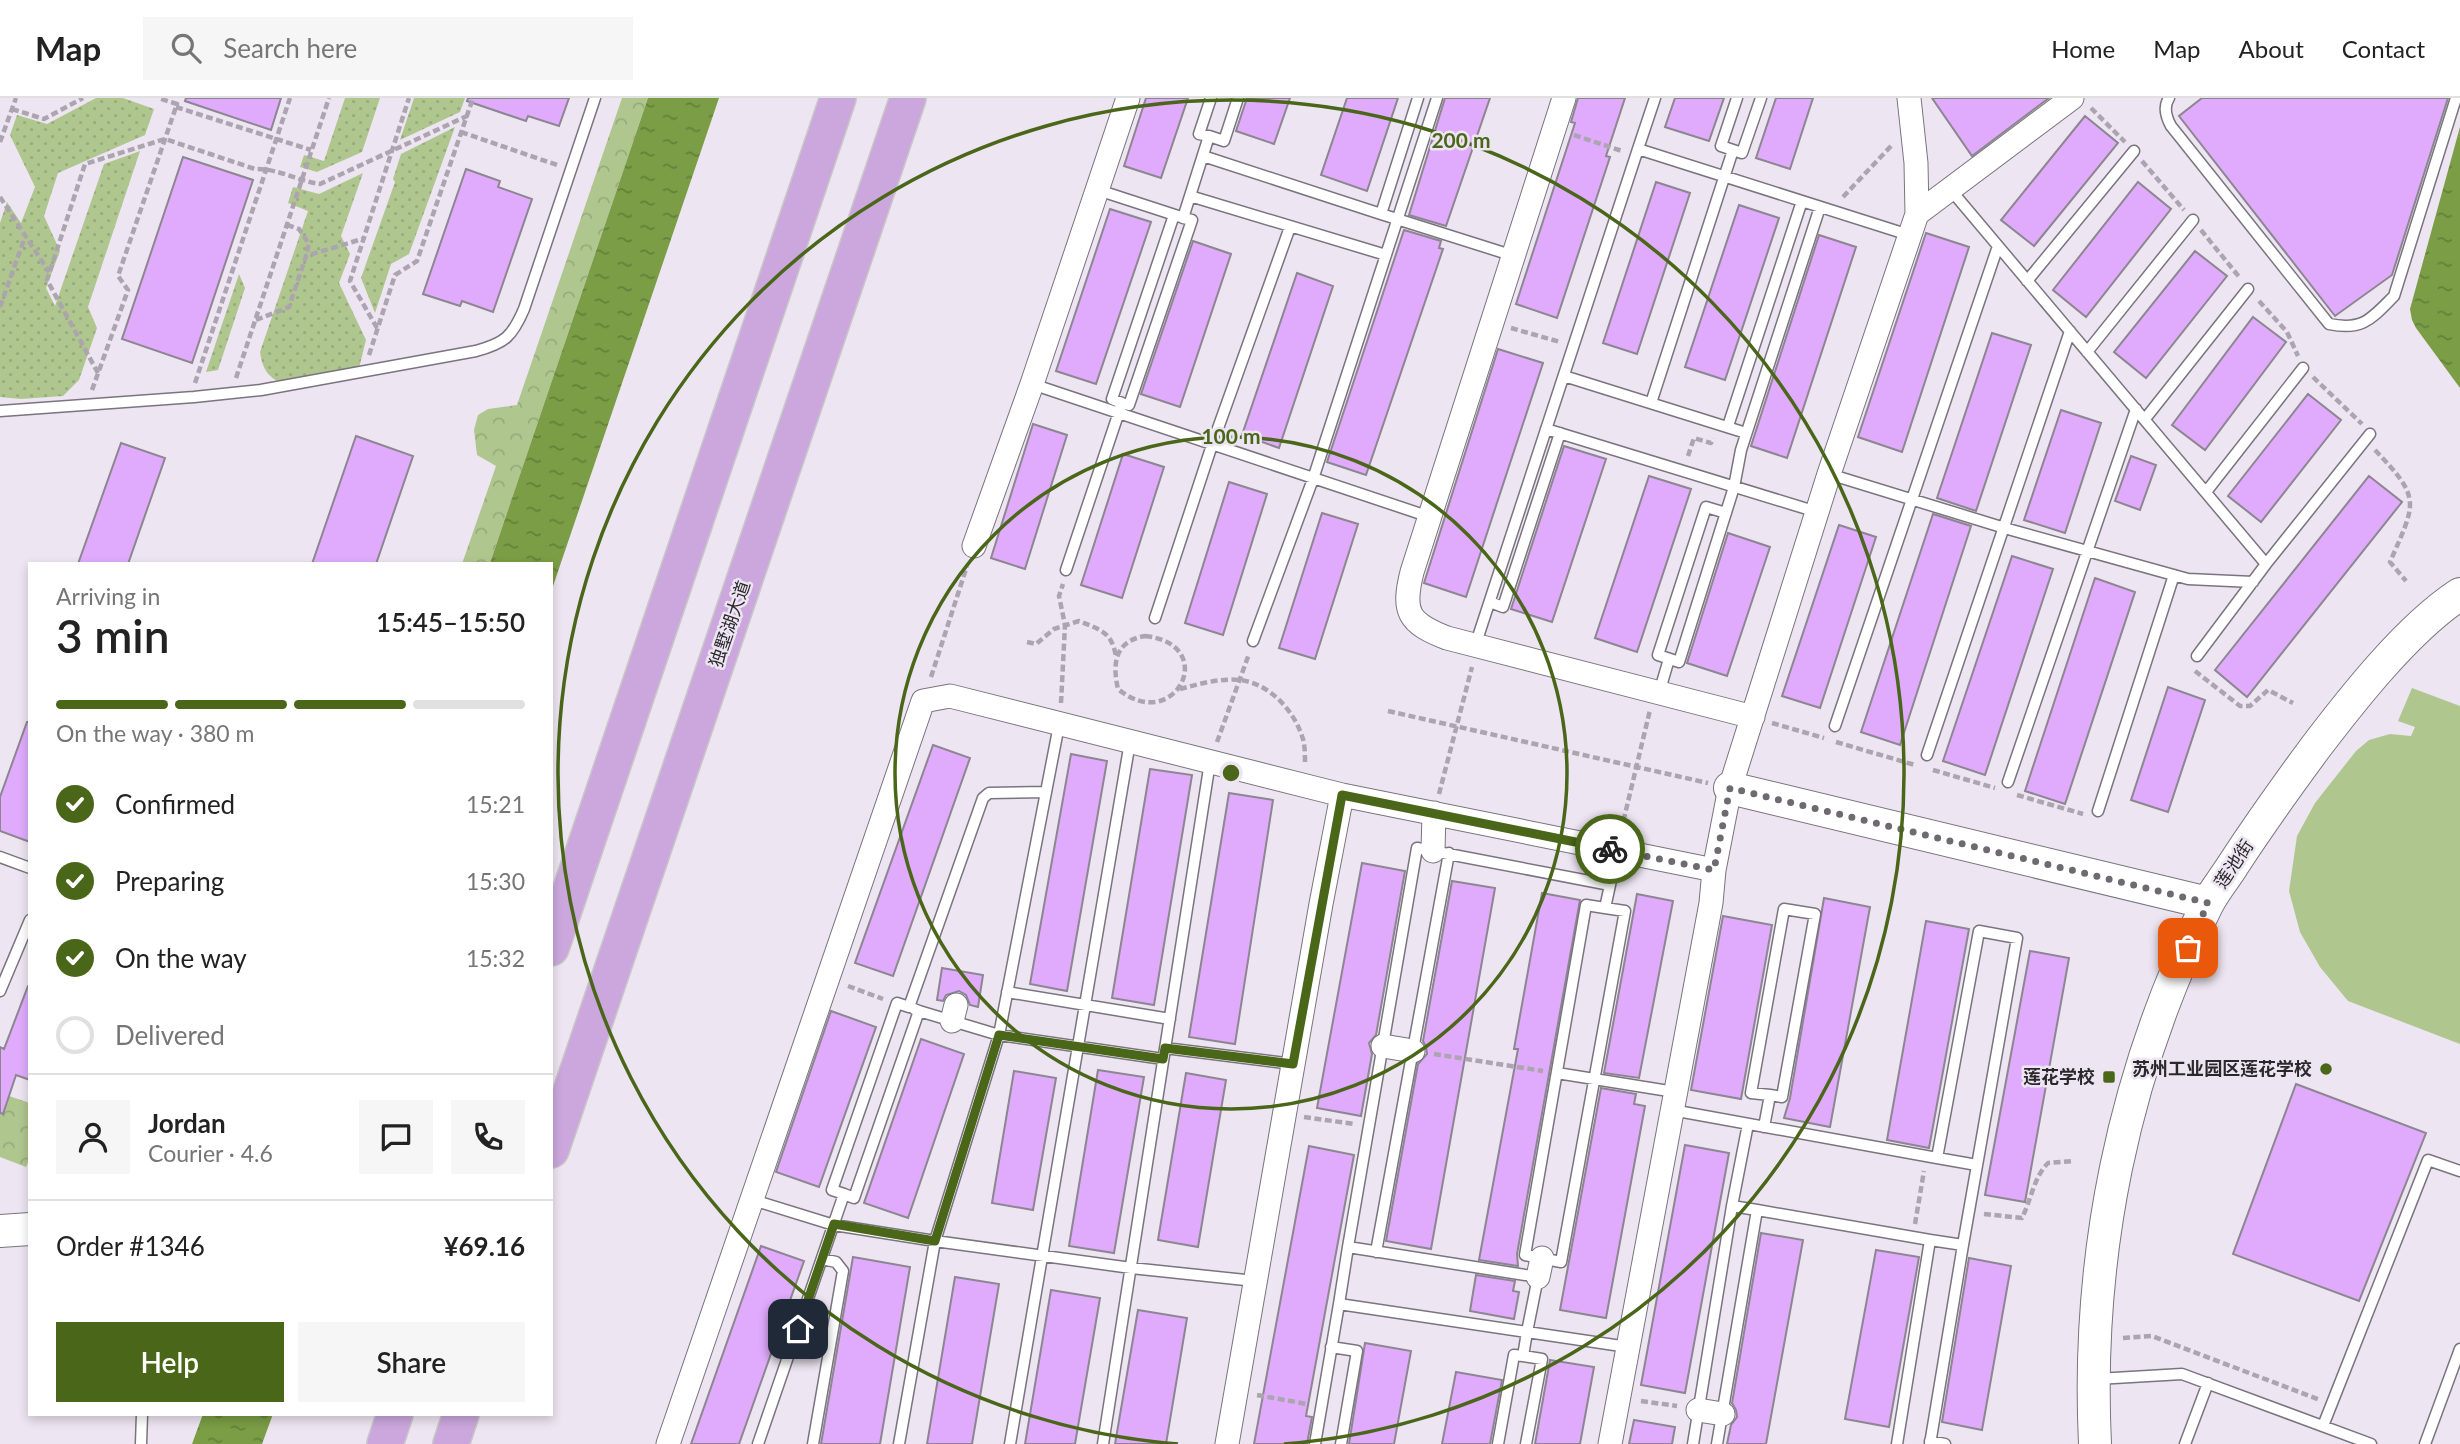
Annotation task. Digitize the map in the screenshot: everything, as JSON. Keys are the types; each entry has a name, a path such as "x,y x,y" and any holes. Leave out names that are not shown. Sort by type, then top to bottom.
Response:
{"main road":[{"path":"553,942 838,98"},
{"name":"独墅湖大道","path":"553,1144 908,98"},
{"name":"莲池街","path":"2095,1444 2094,1313 2105,1231 2120,1147 2150,1036 2208,903 2262,822 2327,733 2406,641 2454,598"},
{"path":"1730,788 2208,903"},
{"path":"0,1231 28,1229"},
{"path":"386,1444 395,1416"},
{"path":"451,1444 460,1416"}],"street":[{"path":"974,546 1032,384 1128,98"},
{"path":"1564,98 1430,517 1407,594 1408,611 1421,627 1447,638 1752,717"},
{"path":"1610,1444 1730,788 1829,474 1913,224 1916,163 1909,98"},
{"path":"1913,224 1950,189 2081,102"},
{"path":"668,1444 923,701 950,696 1342,795 1714,870"},
{"path":"1227,1444 1342,795"},
{"path":"1434,813 1441,852"},
{"path":"1383,1046 1413,1051"},
{"path":"1698,1410 1723,1414"}],"lane":[{"path":"0,411 234,393 476,351 507,340 524,309 595,98"},
{"path":"1211,98 1199,134 1224,141 1238,98"},
{"path":"1381,214 1418,98"},
{"path":"1254,641 1313,479 1437,98"},
{"path":"1477,646 1655,98"},
{"path":"1737,98 1721,146 1742,153 1761,98"},
{"path":"2169,98 2166,103 2166,117 2171,126 2329,324 2350,329 2373,317 2395,296 2456,98"},
{"path":"1120,408 1112,400 1179,217 1190,196 1209,136"},
{"path":"1651,403 1732,150"},
{"path":"2027,281 2134,151"},
{"path":"1637,152 1826,208 1913,224"},
{"path":"1203,156 1514,256"},
{"path":"1950,189 2266,564"},
{"path":"1098,190 1192,220 1129,405 1120,408"},
{"path":"1190,196 1386,255"},
{"path":"1723,425 1802,201"},
{"path":"1726,513 1706,507 1658,655 1679,662 1726,513 1734,487 1746,433 1826,208"},
{"path":"2087,352 2193,220"},
{"path":"1155,618 1212,445 1290,226"},
{"path":"1835,726 1998,246"},
{"path":"2145,419 2248,289"},
{"path":"1927,755 2070,331"},
{"path":"2206,492 2303,368"},
{"path":"1564,376 1746,433"},
{"path":"1032,384 1120,408 1212,445 1430,517"},
{"path":"1066,570 1120,408"},
{"path":"2008,782 2136,409"},
{"path":"1546,429 1817,512"},
{"path":"1490,602 1503,607 1560,433"},
{"path":"2197,656 2266,564 2370,434"},
{"path":"1829,474 2088,552 2188,579 2253,582"},
{"path":"2098,811 2174,575"},
{"path":"1657,693 1670,659"},
{"path":"899,1444 935,1241 999,1035 1059,725"},
{"path":"1010,1444 1130,742"},
{"path":"1103,1444 1210,762"},
{"path":"908,1007 854,1198 832,1190 908,1007 983,798 989,793 1046,792"},
{"path":"1315,1444 1417,848 1610,885"},
{"path":"1605,908 1617,850"},
{"path":"1376,1252 1413,1051 1441,852"},
{"path":"0,857 28,867"},
{"path":"1348,1247 1540,1267 1561,1262 1625,911 1586,905 1525,1255 1540,1267"},
{"path":"1784,909 1815,914 1782,1097 1770,1095 1751,1093 1784,909"},
{"path":"0,991 28,924"},
{"path":"1932,1157 1979,931 2018,938 1930,1442 1945,1444"},
{"path":"1007,992 1170,1019"},
{"path":"908,1007 954,1013 999,1035 1078,1046 1293,1064"},
{"path":"1557,1073 1594,1079 1748,1124 1978,1165"},
{"path":"1764,1127 1770,1095"},
{"path":"1693,1444 1748,1124"},
{"path":"2323,1426 2428,1160 2460,1171"},
{"path":"758,1444 844,1194"},
{"path":"753,1200 834,1224 935,1241 1131,1268 1255,1281"},
{"path":"1732,1206 1963,1245"},
{"path":"1717,1444 1757,1210"},
{"path":"1897,1444 1930,1240"},
{"path":"813,1444 843,1270 836,1262 822,1259"},
{"path":"1523,1356 1540,1267"},
{"path":"1339,1304 1628,1347"},
{"path":"1331,1347 1357,1351 1340,1444"},
{"path":"2425,1444 2460,1349"},
{"path":"1498,1444 1514,1355 1542,1359 1527,1444"},
{"path":"2094,1379 2182,1374 2371,1444"},
{"path":"2185,1444 2208,1384"},
{"path":"141,1444 142,1416"}],"path":[{"path":"0,142 16,98"},
{"path":"12,109 44,119 83,98"},
{"path":"86,406 128,290 118,276 177,104 158,98"},
{"path":"194,387 290,98"},
{"path":"234,393 234,383 329,98"},
{"path":"377,329 350,281 409,98"},
{"path":"364,372 395,275 417,261 473,98"},
{"path":"2081,102 2134,151 2193,220 2248,289 2287,332 2303,368 2370,434 2374,449 2400,476 2407,487 2411,503 2407,521 2390,562 2406,581"},
{"path":"176,107 311,150"},
{"path":"98,373 47,280 85,164 165,139 255,169 267,169 301,181 320,184 467,116"},
{"path":"1826,208 1912,124"},
{"path":"1554,129 1637,152"},
{"path":"461,132 571,169"},
{"path":"0,197 49,273"},
{"path":"256,320 289,307 306,256 309,244 299,229 287,225"},
{"path":"0,307 26,237"},
{"path":"306,256 363,239"},
{"path":"1492,323 1574,346"},
{"path":"1683,471 1693,438 1711,443 1723,425"},
{"path":"923,701 974,546"},
{"path":"1059,725 1065,625 1059,596 1066,570"},
{"path":"1027,642 1036,644 1054,629 1079,621 1100,629 1109,635 1114,645 1118,689 1137,701 1149,704 1166,698 1179,689 1213,681 1239,680 1259,685 1282,701 1296,723 1304,744 1305,786"},
{"path":"1116,658 1124,644 1135,638 1145,636 1168,640 1183,656 1185,667 1179,689"},
{"path":"1210,762 1254,641"},
{"path":"1434,813 1477,646"},
{"path":"2197,656 2192,668 2241,706 2250,706 2268,690 2293,703"},
{"path":"1617,850 1635,767 1657,693"},
{"path":"1388,711 1730,788"},
{"path":"829,980 908,1007"},
{"path":"1413,1051 1557,1073"},
{"path":"1284,1114 1368,1126"},
{"path":"1913,1237 1932,1157"},
{"path":"1969,1212 2022,1218 2040,1171 2048,1163 2073,1161"},
{"path":"2123,1338 2152,1336 2332,1404"},
{"path":"1236,1391 1321,1406"},
{"path":"1619,1397 1698,1410"}],"green space":[{"path":"96,98 123,98 154,109 145,135 58,173 44,216 60,251 46,288 55,306 104,164 140,151 88,307 97,328 79,380 63,396 21,399 0,397 0,223 7,202 21,223 35,187 10,135 17,115 47,124"},
{"path":"345,98 380,98 362,152 317,172 300,167 304,155 324,161"},
{"path":"414,98 465,98 460,112 400,140"},
{"path":"622,98 648,98 490,562 463,562 496,466 477,455 474,430 478,415 488,409 517,405"},
{"path":"455,127 409,254 391,264 375,313 361,278 395,182 393,179 401,154"},
{"path":"363,173 341,236 350,254 339,283 366,340 359,368 277,381 265,369 260,352 308,211 288,203 293,187 319,194"},
{"path":"239,274 245,288 218,370 206,372"},
{"path":"2412,688 2460,706 2460,1044 2348,1001 2320,967 2300,932 2289,891 2297,836 2315,803 2356,751 2369,740 2390,734 2411,736 2415,727 2398,721"},
{"path":"0,1093 28,1102 28,1162 26,1167 0,1157"}],"water":[{"path":"648,98 719,98 553,586 553,562 490,562"},
{"path":"2460,127 2460,388 2416,328 2410,309"},
{"path":"202,1416 272,1416 262,1444 192,1444"}],"building":[{"path":"186,98 281,98 271,130 185,101"},
{"path":"468,98 569,98 559,126 528,116 526,121 467,101"},
{"path":"1146,98 1188,98 1161,178 1124,166"},
{"path":"1247,98 1290,98 1274,144 1236,131"},
{"path":"1347,98 1398,98 1367,191 1321,175"},
{"path":"1445,98 1490,98 1446,226 1409,215"},
{"path":"1578,98 1625,98 1606,156 1610,157 1557,318 1516,304 1575,123 1571,122"},
{"path":"1675,98 1724,98 1709,141 1665,127"},
{"path":"1776,98 1813,98 1790,169 1756,158"},
{"path":"1932,98 2049,98 1972,156"},
{"path":"2202,98 2448,98 2392,275 2335,316 2179,116"},
{"path":"2085,116 2118,143 2034,246 2001,220"},
{"path":"183,157 253,180 192,363 122,339"},
{"path":"466,169 500,181 498,187 532,199 493,312 462,301 460,306 423,294"},
{"path":"1656,182 1690,193 1637,354 1603,343"},
{"path":"2138,182 2171,209 2086,317 2053,290"},
{"path":"1739,205 1779,218 1725,380 1685,367"},
{"path":"1110,209 1151,222 1096,384 1056,371"},
{"path":"1404,230 1441,241 1439,248 1443,249 1366,475 1327,462"},
{"path":"1926,233 1969,247 1902,452 1858,437"},
{"path":"1819,235 1856,247 1787,458 1751,446"},
{"path":"1193,241 1231,254 1180,407 1141,394"},
{"path":"2195,251 2227,276 2146,378 2114,352"},
{"path":"1297,273 1333,286 1279,448 1242,435"},
{"path":"2253,317 2286,342 2205,450 2172,425"},
{"path":"1992,333 2031,345 1976,511 1937,498"},
{"path":"1498,349 1543,363 1466,597 1424,583"},
{"path":"2308,394 2341,420 2261,522 2228,496"},
{"path":"2061,410 2101,423 2065,533 2024,520"},
{"path":"1033,424 1067,435 1025,569 991,558"},
{"path":"356,436 413,456 377,562 313,562"},
{"path":"121,443 165,458 129,562 79,562"},
{"path":"1564,446 1606,459 1552,622 1511,609"},
{"path":"1123,454 1164,467 1122,598 1081,585"},
{"path":"2131,456 2156,465 2140,510 2115,501"},
{"path":"1649,476 1691,489 1637,652 1595,638"},
{"path":"2369,476 2402,502 2247,697 2215,670"},
{"path":"1229,482 1267,494 1223,635 1185,623"},
{"path":"1322,513 1358,524 1315,659 1279,648"},
{"path":"1933,514 1971,526 1900,745 1861,732"},
{"path":"1839,525 1876,537 1820,708 1782,696"},
{"path":"1728,533 1770,547 1727,676 1687,663"},
{"path":"2012,556 2053,569 1985,775 1943,761"},
{"path":"2095,578 2135,592 2065,804 2025,791"},
{"path":"2168,687 2205,700 2168,812 2131,800"},
{"path":"28,722 28,841 0,831 0,797"},
{"path":"933,745 970,758 893,976 855,963"},
{"path":"1071,754 1107,761 1067,991 1030,984"},
{"path":"1150,769 1192,775 1154,1005 1112,998"},
{"path":"1229,793 1273,800 1235,1044 1189,1037"},
{"path":"1362,863 1405,871 1376,1035 1369,1043 1372,1054 1361,1116 1317,1108"},
{"path":"1452,881 1495,888 1431,1249 1386,1241 1418,1064 1427,1054 1423,1041"},
{"path":"1542,893 1580,900 1517,1254 1518,1266 1479,1260 1518,1049 1514,1049"},
{"path":"1637,894 1673,901 1639,1078 1604,1073"},
{"path":"1824,898 1870,907 1830,1127 1784,1118 1790,1098"},
{"path":"1723,916 1772,925 1741,1099 1691,1090"},
{"path":"1926,921 1969,929 1929,1148 1887,1140"},
{"path":"2030,951 2069,958 2025,1202 1985,1195"},
{"path":"942,968 983,975 978,1007 970,1005 966,995 959,991 946,995 943,1001 937,1000"},
{"path":"28,986 28,1079 16,1075 3,1114 0,1113 0,1047 4,1049"},
{"path":"831,1011 876,1027 819,1187 776,1172"},
{"path":"921,1039 964,1054 908,1218 864,1203"},
{"path":"1098,1070 1144,1077 1114,1253 1069,1246"},
{"path":"1014,1071 1056,1078 1033,1210 992,1203"},
{"path":"1186,1073 1226,1080 1198,1247 1158,1240"},
{"path":"2296,1084 2426,1133 2359,1301 2233,1254"},
{"path":"1601,1088 1636,1094 1634,1104 1645,1106 1606,1318 1560,1310"},
{"path":"1685,1145 1729,1153 1685,1393 1641,1385"},
{"path":"1309,1146 1354,1155 1306,1416 1312,1417 1307,1444 1254,1444"},
{"path":"1761,1233 1803,1240 1766,1444 1727,1444 1731,1425 1737,1417 1732,1403"},
{"path":"761,1246 804,1261 739,1444 691,1444"},
{"path":"1876,1250 1919,1257 1889,1427 1845,1419"},
{"path":"853,1257 910,1267 880,1444 821,1444"},
{"path":"1969,1258 2011,1266 1982,1430 1942,1422"},
{"path":"1476,1275 1515,1281 1513,1291 1519,1292 1514,1319 1470,1311"},
{"path":"955,1277 999,1284 972,1444 927,1444"},
{"path":"1051,1290 1100,1298 1075,1444 1025,1444"},
{"path":"1138,1310 1187,1318 1166,1444 1115,1444"},
{"path":"1365,1343 1411,1351 1394,1444 1349,1444"},
{"path":"1550,1360 1594,1367 1580,1444 1535,1444"},
{"path":"1456,1372 1502,1380 1490,1444 1442,1444"},
{"path":"1634,1420 1675,1427 1672,1444 1629,1444"}],"way so far":[{"path":"1610,849 1714,870 1730,788 2208,903 2188,948"}],"place":[{"name":"苏州工业园区莲花学校","path":"2326,1069"},
{"name":"莲花学校","path":"2109,1077"}],"route":[{"path":"798,1329 834,1224 935,1241 999,1035 1163,1059 1165,1048 1293,1064 1342,795 1610,849"}]}
